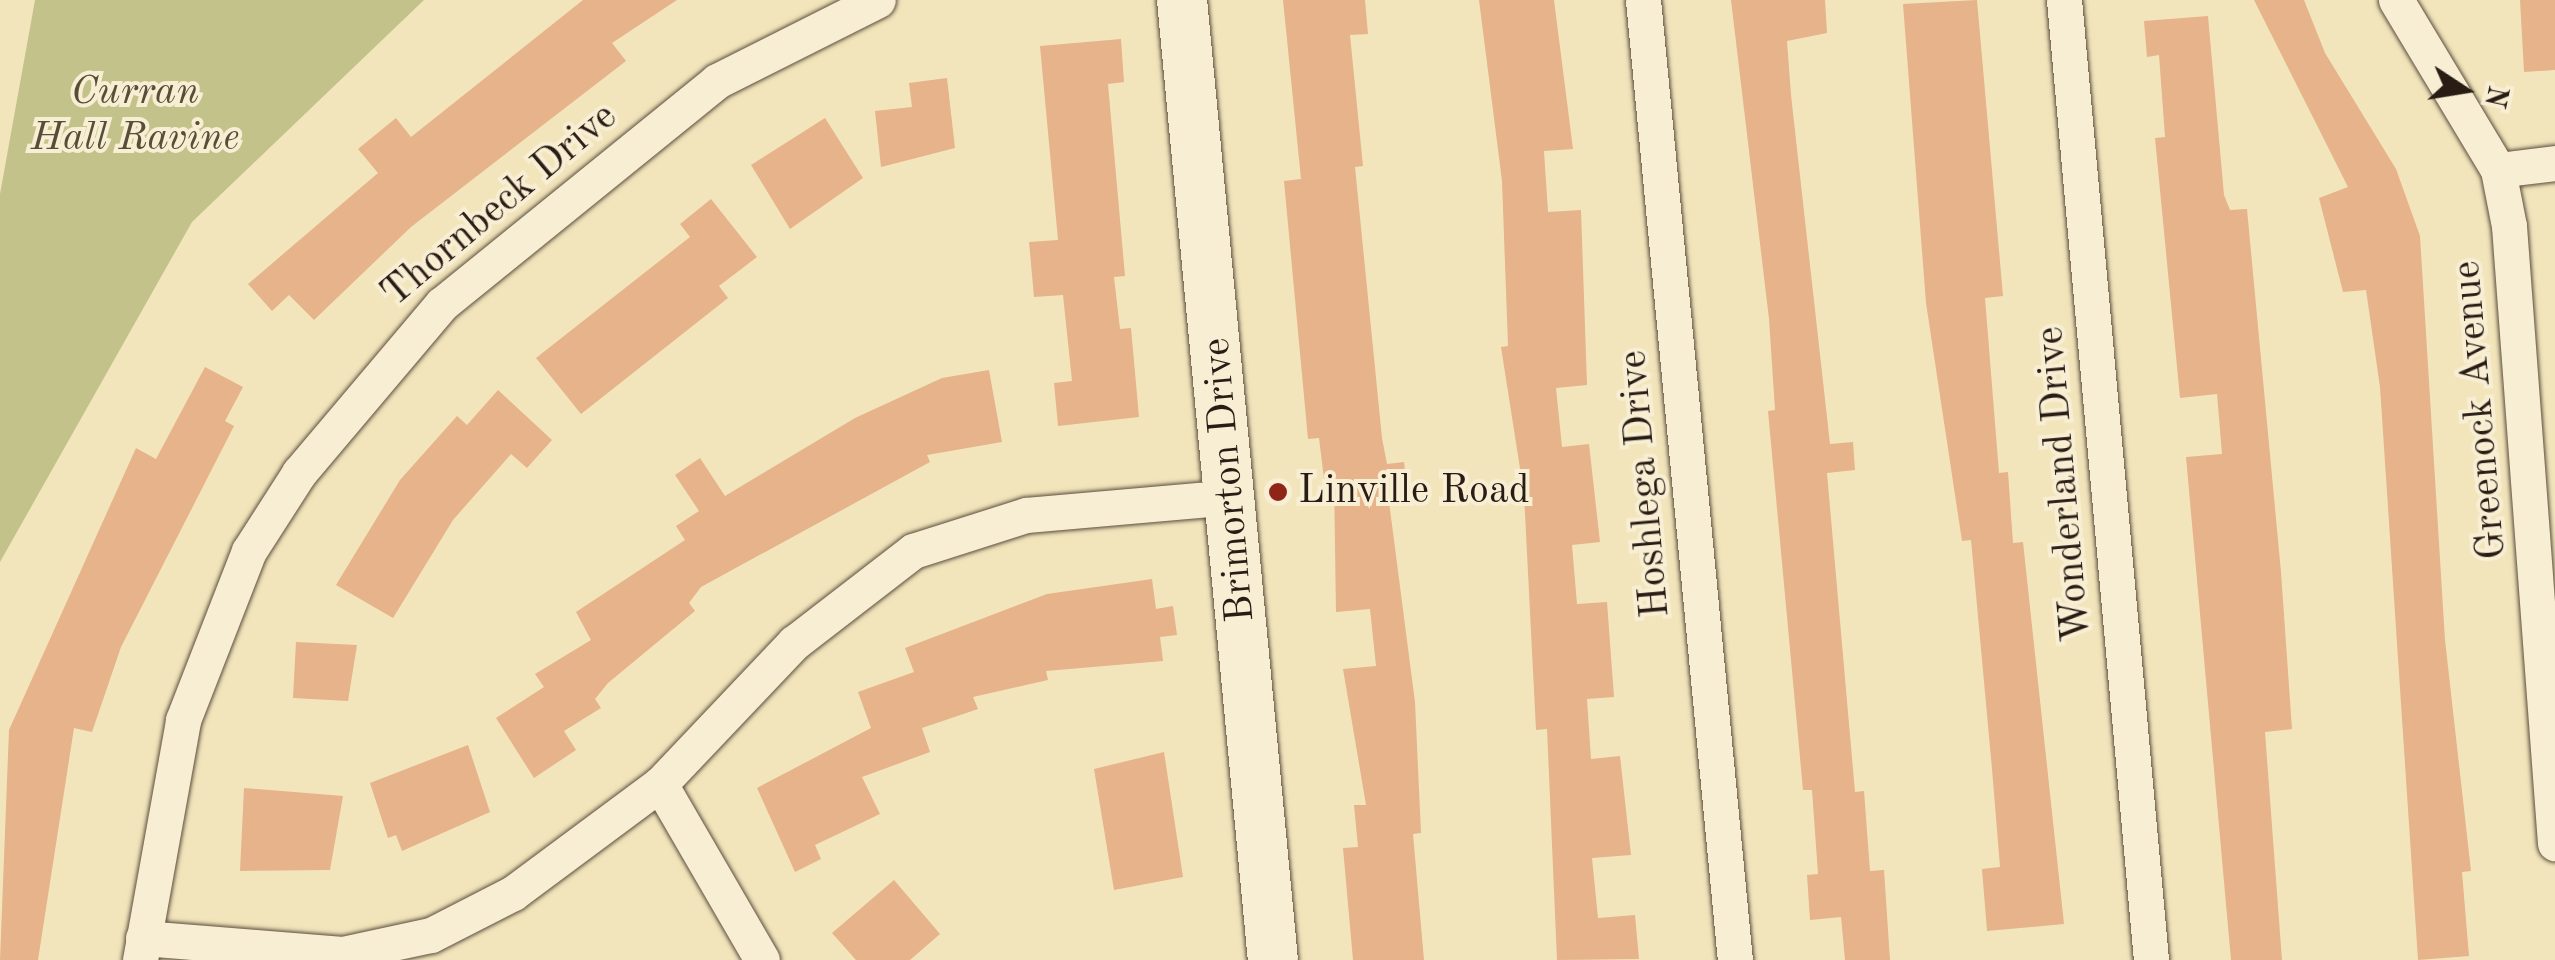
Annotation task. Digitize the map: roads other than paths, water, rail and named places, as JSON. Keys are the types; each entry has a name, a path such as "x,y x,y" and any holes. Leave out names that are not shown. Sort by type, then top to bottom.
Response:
{"street":[{"name":"Thornbeck Drive","path":"142,949 182,720 215,632 250,551 356,400 442,304 717,81 878,0"},
{"name":"Brimorton Drive","path":"1182,0 1273,960"},
{"name":"Hoshlega Drive","path":"1643,0 1735,960"},
{"name":"Wonderland Drive","path":"2064,0 2151,960"},
{"name":"Greenock Avenue","path":"2396,0 2498,170 2546,586 2555,843"},
{"path":"2498,170 2555,163"},
{"path":"142,949 306,954 402,944 514,893 660,784 794,643 914,551 1026,515 1232,497"},
{"path":"660,784 762,960"}],"place":[{"name":"Linville Road","path":"1278,492"}],"park label":[{"name":"Curran Hall Ravine","path":"135,116"}]}
